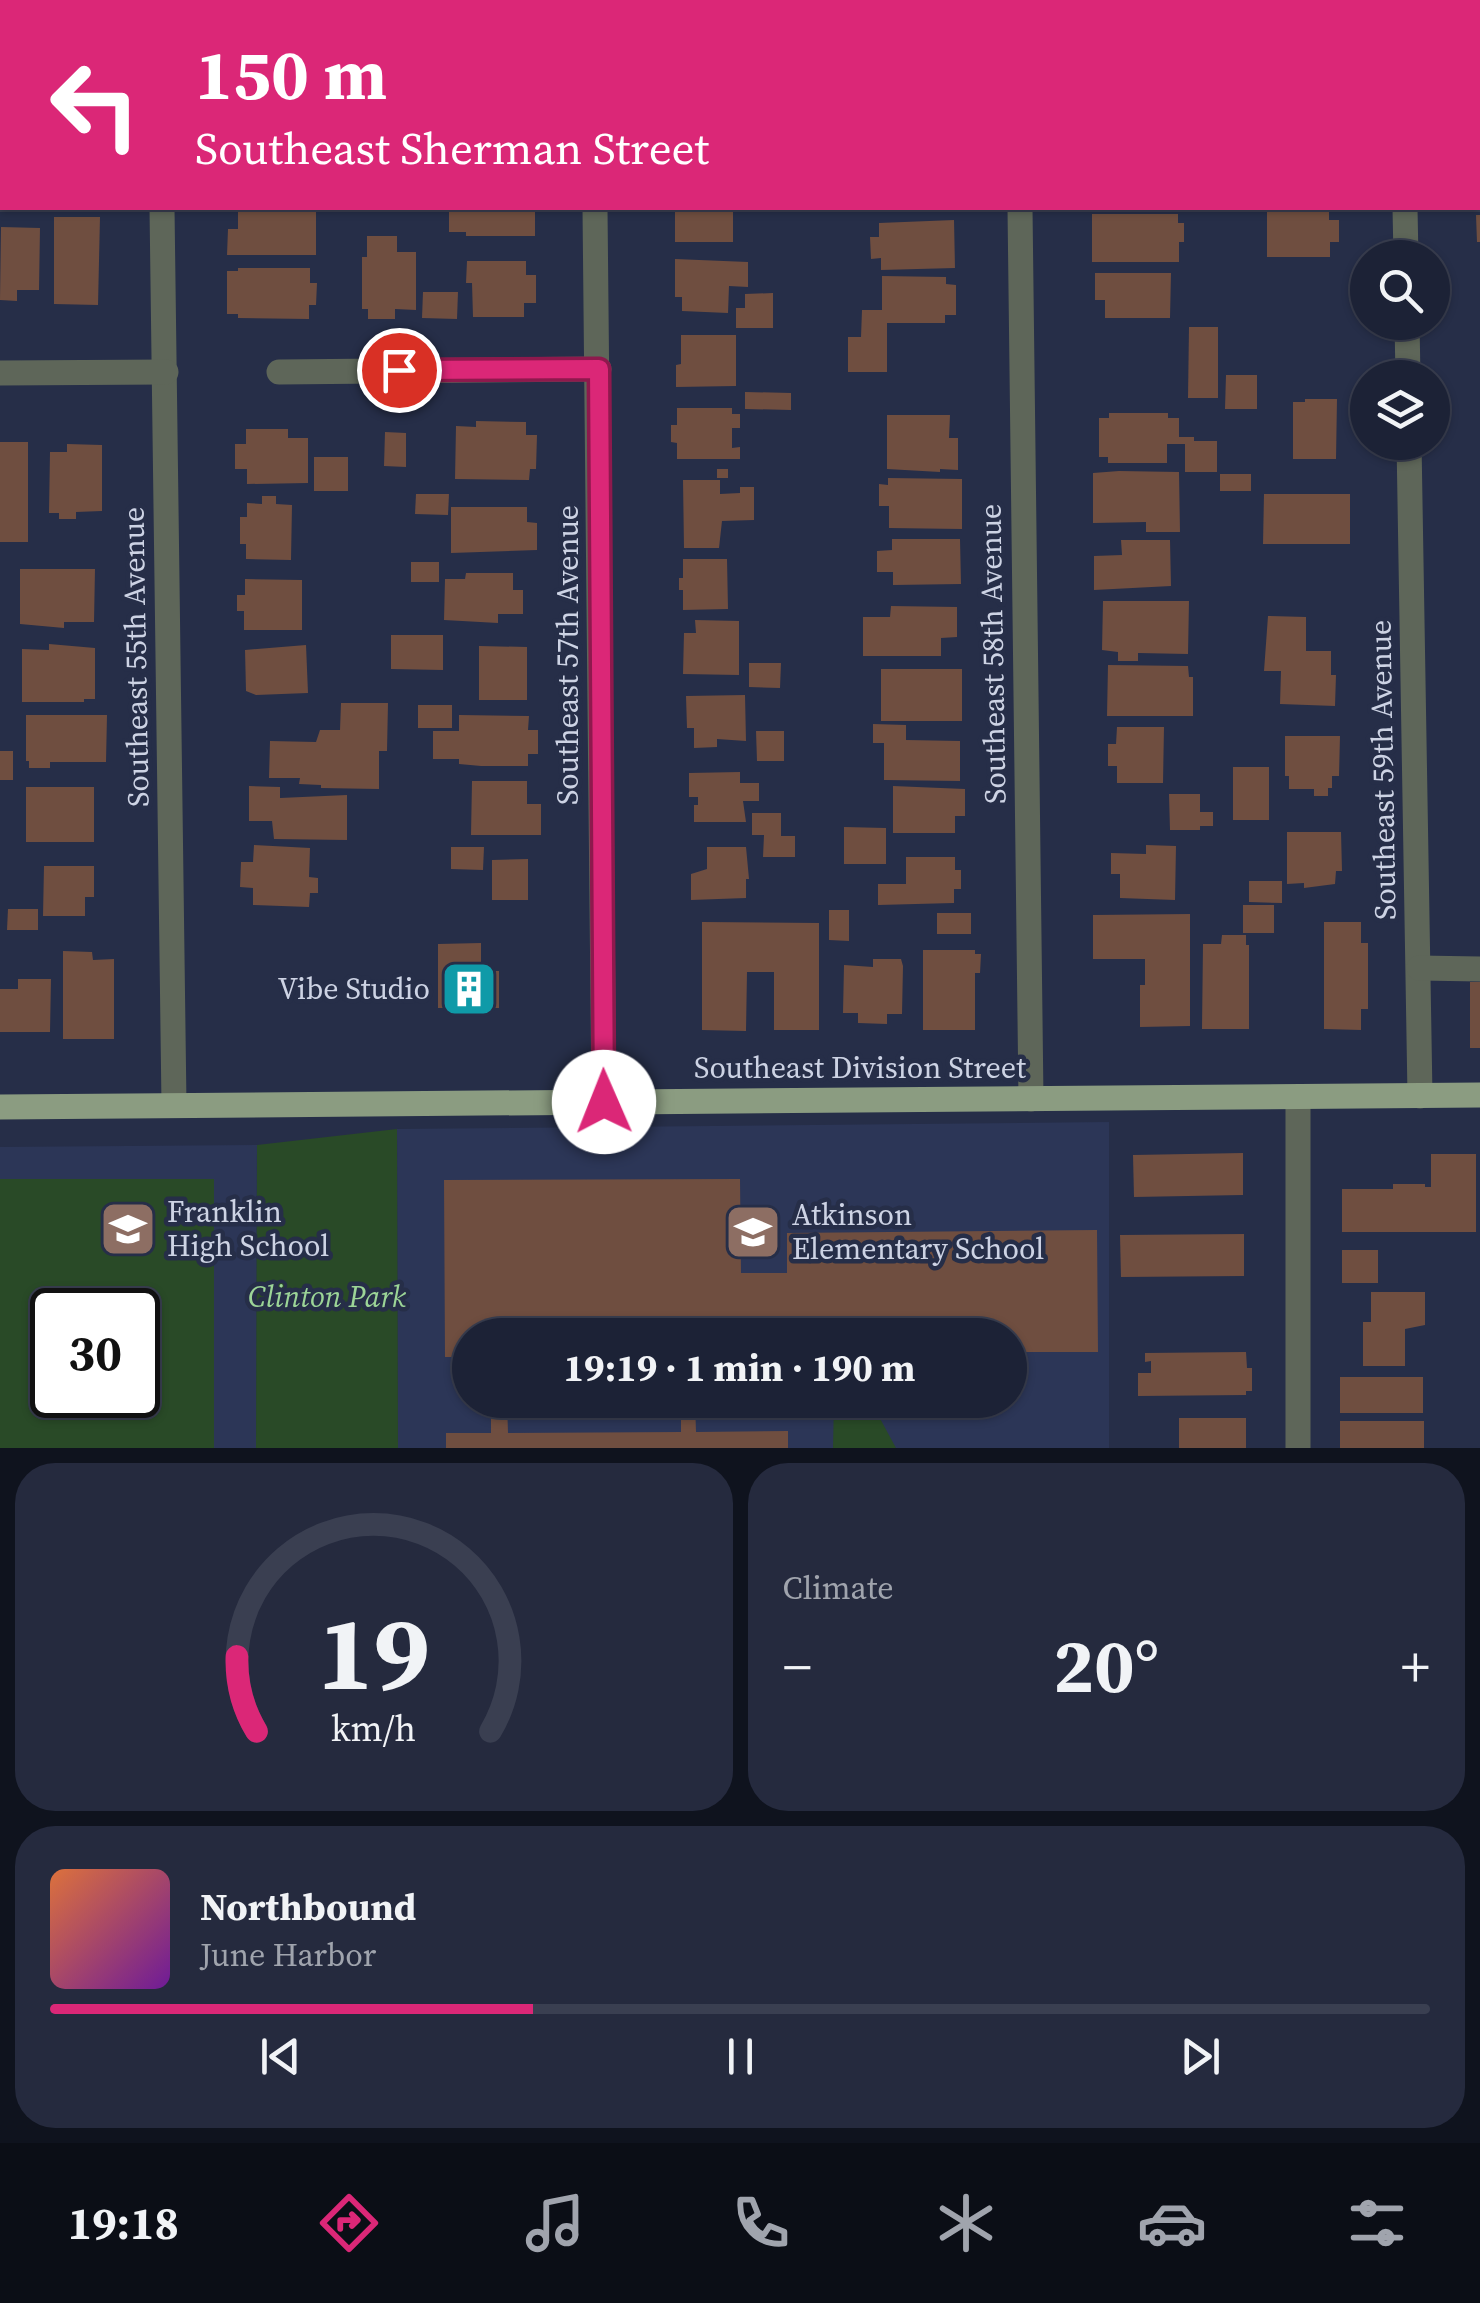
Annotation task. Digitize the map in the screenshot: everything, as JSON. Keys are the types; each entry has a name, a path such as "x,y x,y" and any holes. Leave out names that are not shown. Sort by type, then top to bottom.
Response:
{"main road":[{"name":"Southeast Division Street","path":"0,1107 1480,1095"}],"street":[{"name":"Southeast 55th Avenue","path":"162,210 174,1105"},
{"name":"Southeast 57th Avenue","path":"595,210 604,1102"},
{"name":"Southeast 58th Avenue","path":"1020,210 1032,1100"},
{"path":"1405,210 1406,240"},
{"path":"279,372 599,369"},
{"path":"0,374 166,372"},
{"name":"Southeast 59th Avenue","path":"1409,460 1420,1096"},
{"path":"1419,968 1480,969"},
{"path":"1298,1097 1298,1448"}],"shaded area":[{"name":"Atkinson Elementary School","path":"1109,1122 1109,1448 398,1448 397,1129"},
{"name":"Franklin High School","path":"257,1145 256,1448 0,1448 0,1147"}],"green space":[{"name":"Clinton Park","path":"397,1129 398,1448 256,1448 257,1145"},
{"path":"0,1179 214,1179 214,1448 0,1448"},
{"path":"834,1418 880,1418 896,1448 833,1448"}],"building":[{"path":"238,210 316,210 316,255 227,255 228,229 238,229"},
{"path":"449,210 535,210 535,236 466,236 466,232 449,232"},
{"path":"733,210 733,242 675,242 675,212"},
{"path":"1267,210 1329,210 1329,220 1339,220 1339,242 1330,242 1330,257 1267,257"},
{"path":"1092,214 1178,214 1178,223 1184,223 1179,262 1092,262"},
{"path":"1476,215 1480,215 1480,242 1477,242"},
{"path":"54,217 100,217 98,305 54,304"},
{"path":"954,220 955,268 881,270 881,258 871,259 870,237 879,237 879,223"},
{"path":"1,227 40,228 39,290 17,290 17,301 0,300"},
{"path":"367,236 397,236 397,252 416,252 416,310 395,309 395,319 368,319 368,309 362,309 362,257 367,257"},
{"path":"675,259 748,262 748,287 729,286 728,313 682,311 682,297 675,297"},
{"path":"467,261 526,261 526,275 536,275 536,303 524,303 524,317 473,317 472,283 466,283"},
{"path":"310,268 310,283 317,283 316,305 309,305 309,319 238,318 238,314 227,314 227,271"},
{"path":"1095,273 1171,273 1170,318 1105,318 1105,300 1095,300"},
{"path":"882,276 946,277 946,284 956,285 956,315 945,315 945,323 887,323 887,372 848,372 848,337 861,337 862,310 882,310"},
{"path":"423,292 458,292 457,319 422,318"},
{"path":"773,293 773,328 736,328 736,308 745,308 745,294"},
{"path":"1189,327 1218,327 1218,398 1188,398"},
{"path":"681,335 736,335 736,386 676,387"},
{"path":"1226,375 1257,375 1257,409 1225,409"},
{"path":"745,392 791,393 791,410 745,409"},
{"path":"1337,399 1336,459 1293,459 1293,402"},
{"path":"677,408 732,408 732,414 740,414 740,428 732,428 732,448 740,447 740,459 677,459 671,425 677,425"},
{"path":"1109,413 1168,413 1168,418 1179,418 1179,437 1217,441 1217,472 1185,472 1185,444 1167,444 1167,463 1108,463 1108,457 1099,457 1099,418 1109,418"},
{"path":"887,415 950,415 949,438 958,438 958,470 887,469"},
{"path":"476,421 526,422 526,435 537,435 536,469 530,469 529,480 455,479 456,426 476,427"},
{"path":"246,429 288,429 288,438 308,438 308,483 247,484 247,469 235,469 235,444 246,444"},
{"path":"385,432 406,433 406,467 384,466"},
{"path":"0,442 28,442 28,542 0,542"},
{"path":"67,444 102,445 102,511 76,512 76,519 59,519 59,513 49,513 50,452 67,452"},
{"path":"314,457 348,457 348,491 314,491"},
{"path":"717,469 728,469 728,478 717,478"},
{"path":"1179,472 1180,532 1146,532 1146,522 1093,523 1093,473"},
{"path":"1220,474 1251,474 1251,491 1220,491"},
{"path":"888,478 962,479 962,529 889,528 889,506 879,506 879,484 888,485"},
{"path":"683,480 720,480 720,494 740,493 740,487 754,487 754,520 722,521 719,548 684,548"},
{"path":"416,494 449,494 448,515 415,514"},
{"path":"1264,494 1350,494 1350,544 1263,544"},
{"path":"262,496 276,496 276,504 292,505 291,560 246,559 246,544 240,544 240,517 247,517 247,503 262,504"},
{"path":"451,507 527,507 527,522 537,523 537,550 451,553"},
{"path":"892,539 960,539 961,584 893,585 893,572 877,572 877,551 892,550"},
{"path":"1121,540 1170,540 1171,586 1094,590 1094,556 1122,555"},
{"path":"683,559 727,559 728,609 683,610 679,578 683,578"},
{"path":"411,562 439,562 439,582 411,582"},
{"path":"20,569 95,569 94,622 64,622 64,628 20,624"},
{"path":"466,573 513,573 513,590 523,590 523,614 498,614 498,623 444,620 445,579 465,579"},
{"path":"245,579 302,580 302,630 244,630 244,611 237,611 237,595 245,595"},
{"path":"1103,601 1189,601 1188,654 1138,653 1138,661 1118,661 1118,652 1102,650"},
{"path":"891,606 957,607 957,637 941,638 941,656 863,656 863,617 890,617"},
{"path":"1268,616 1306,617 1306,651 1331,651 1331,675 1336,675 1335,706 1280,704 1281,671 1264,671"},
{"path":"695,620 739,621 739,675 683,674 684,633 696,633"},
{"path":"391,635 443,635 443,670 391,669"},
{"path":"49,644 95,648 95,699 22,702 22,649 49,650"},
{"path":"306,645 308,693 256,695 246,691 245,650"},
{"path":"479,646 527,647 527,700 479,700"},
{"path":"749,663 781,663 780,688 749,687"},
{"path":"1108,665 1188,666 1189,677 1193,677 1193,716 1107,716"},
{"path":"881,669 962,669 962,721 881,721"},
{"path":"745,695 746,741 717,739 717,747 694,748 694,728 687,728 686,696"},
{"path":"341,703 388,703 387,751 379,751 379,789 321,788 299,784 300,778 269,778 270,741 316,742 320,730 340,730"},
{"path":"418,705 452,705 452,728 418,728"},
{"path":"26,715 107,715 106,762 50,762 50,768 29,768"},
{"path":"459,715 529,716 528,730 538,730 538,754 528,754 528,766 481,766 459,764 459,759 433,759 433,731 459,731"},
{"path":"873,724 906,725 906,740 960,741 960,781 884,780 884,743 873,743"},
{"path":"1117,727 1164,727 1163,783 1117,783 1117,766 1108,766 1108,744 1116,744"},
{"path":"756,731 784,731 784,761 757,761"},
{"path":"1285,736 1340,736 1339,776 1332,776 1328,796 1314,796 1314,789 1289,789 1289,776 1285,776"},
{"path":"0,751 13,751 13,780 0,780"},
{"path":"1233,767 1269,767 1269,820 1233,820"},
{"path":"740,772 740,783 759,783 759,801 743,801 746,822 694,822 698,797 689,797 689,773"},
{"path":"472,781 527,781 527,804 541,804 541,835 471,835"},
{"path":"249,786 280,787 280,798 347,795 347,840 274,839 272,821 249,821"},
{"path":"893,786 965,789 965,816 955,816 955,833 893,833"},
{"path":"26,787 94,787 94,842 26,842"},
{"path":"1169,794 1200,794 1200,812 1213,812 1213,826 1170,830"},
{"path":"752,813 781,813 781,836 795,836 795,857 763,857 764,835 752,835"},
{"path":"844,827 886,828 886,864 844,864"},
{"path":"1287,832 1341,832 1342,871 1336,871 1335,884 1304,888 1304,883 1287,884"},
{"path":"254,845 310,848 309,877 318,878 318,893 310,893 309,907 253,905 253,888 240,887 241,862 253,862"},
{"path":"1146,845 1176,846 1175,900 1120,898 1120,874 1111,874 1111,853 1146,854"},
{"path":"451,847 484,847 483,870 451,869"},
{"path":"707,847 746,847 746,898 691,900 691,874 707,869"},
{"path":"906,857 955,857 955,870 961,870 961,889 954,889 954,903 878,905 878,884 906,884"},
{"path":"528,859 528,900 492,900 492,860"},
{"path":"44,866 94,866 94,897 85,897 85,916 43,916"},
{"path":"1249,881 1282,881 1282,903 1249,902"},
{"path":"1243,905 1274,905 1274,933 1243,933"},
{"path":"8,909 38,909 38,930 7,930"},
{"path":"829,910 849,910 849,941 829,940"},
{"path":"937,913 971,913 971,934 937,934"},
{"path":"1190,914 1190,1026 1140,1027 1140,985 1145,985 1145,959 1093,959 1093,915"},
{"path":"702,922 819,923 819,1030 774,1030 774,972 747,972 746,1031 702,1030"},
{"path":"1324,922 1361,922 1361,943 1368,943 1368,1009 1361,1009 1361,1030 1324,1029"},
{"path":"1222,935 1246,935 1249,945 1249,1029 1202,1029 1203,944 1221,944"},
{"name":"Vibe Studio","path":"481,943 481,971 499,971 499,1008 438,1008 438,944"},
{"path":"923,950 975,950 975,954 981,954 980,973 975,973 975,1030 923,1030"},
{"path":"63,951 92,952 93,960 114,959 114,1039 63,1039"},
{"path":"873,959 901,959 903,966 902,1014 887,1014 887,1024 858,1023 858,1013 843,1013 844,965 873,967"},
{"path":"18,979 51,979 50,1032 0,1032 0,989 18,989"},
{"path":"1470,982 1480,982 1480,1048 1470,1048"},
{"path":"1243,1153 1243,1195 1134,1197 1133,1155"},
{"path":"1431,1154 1476,1154 1476,1232 1342,1232 1342,1189 1393,1189 1393,1184 1431,1187"},
{"path":"740,1179 741,1273 787,1273 787,1233 1097,1230 1098,1352 1027,1352 1027,1318 452,1318 452,1357 445,1357 444,1180"},
{"path":"1244,1234 1244,1276 1121,1277 1120,1235"},
{"path":"1342,1250 1378,1250 1378,1283 1342,1283"},
{"path":"1371,1292 1425,1292 1425,1325 1405,1329 1405,1366 1363,1366 1363,1322 1371,1322"},
{"path":"1246,1352 1247,1368 1252,1368 1252,1391 1246,1391 1246,1395 1138,1396 1138,1373 1151,1373 1151,1361 1145,1362 1145,1353"},
{"path":"1340,1377 1423,1377 1423,1413 1340,1413"},
{"path":"491,1418 508,1418 508,1433 681,1432 681,1418 696,1418 696,1432 788,1431 788,1448 446,1448 446,1433 491,1433"},
{"path":"1179,1418 1246,1418 1246,1448 1179,1448"},
{"path":"1340,1421 1424,1421 1424,1448 1340,1448"}],"place":[{"name":"Vibe Studio","path":"469,989"},
{"name":"Franklin High School","path":"128,1229"},
{"name":"Atkinson Elementary School","path":"753,1232"}],"route":[{"path":"399,370 599,369 604,1102"}]}
